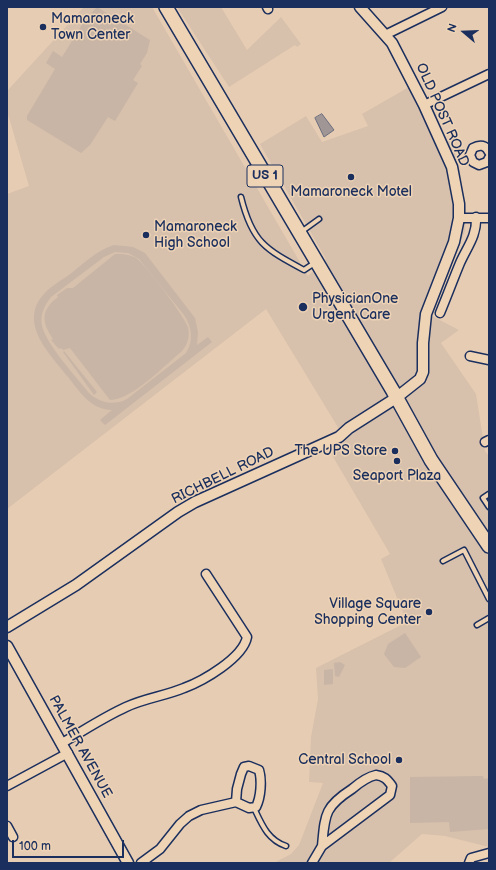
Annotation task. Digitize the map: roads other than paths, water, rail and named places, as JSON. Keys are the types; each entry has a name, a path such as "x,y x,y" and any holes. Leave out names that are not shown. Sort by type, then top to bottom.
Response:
{"main road":[{"name":"US 1","path":"166,7 431,460 444,477 489,546"}],"street":[{"name":"OLD POST ROAD","path":"360,7 385,35 400,56 452,167 459,204 459,218 454,242 426,314 422,344 423,372 420,379 415,384 396,398"},
{"path":"385,35 442,7"},
{"path":"424,105 489,74"},
{"path":"489,152 485,147 480,145 473,148 470,155 473,162 479,165 487,162 489,158"},
{"path":"440,312 460,262 473,238 476,229 476,217"},
{"path":"459,218 489,218"},
{"path":"470,356 489,360"},
{"name":"RICHBELL ROAD","path":"7,627 76,585 178,512 195,502 339,437 348,428 396,398"},
{"path":"62,743 126,707 184,688 204,678 221,668 246,644 247,637 206,574"},
{"name":"PALMER AVENUE","path":"7,646 128,863"},
{"path":"7,786 68,753"},
{"path":"140,863 160,849 180,824 189,816 201,810 236,802 249,808 254,808 258,802 261,775 259,770 255,767 244,767 241,774 236,802"},
{"path":"312,863 322,846 390,795 392,786 388,780 383,776 376,774 370,776 334,802 329,808 325,817 322,846"},
{"path":"7,826 13,837"},
{"path":"469,863 471,858 489,853"}],"lane":[{"path":"241,197 251,227 265,246 279,257 304,270 316,262"},
{"path":"299,233 319,219"},
{"path":"489,494 483,498 489,507"},
{"path":"443,562 464,550 489,599"},
{"path":"477,625 489,618"},
{"path":"254,808 269,836 278,843 286,846"}],"place":[{"name":"Mamaroneck Town Center","path":"43,27"},
{"name":"Mamaroneck Motel","path":"351,177"},
{"name":"Mamaroneck High School","path":"146,235"},
{"name":"PhysicianOne Urgent Care","path":"303,307"},
{"name":"The UPS Store","path":"395,451"},
{"name":"Seaport Plaza","path":"397,461"},
{"name":"Village Square Shopping Center","path":"429,612"},
{"name":"Central School","path":"399,760"}]}
